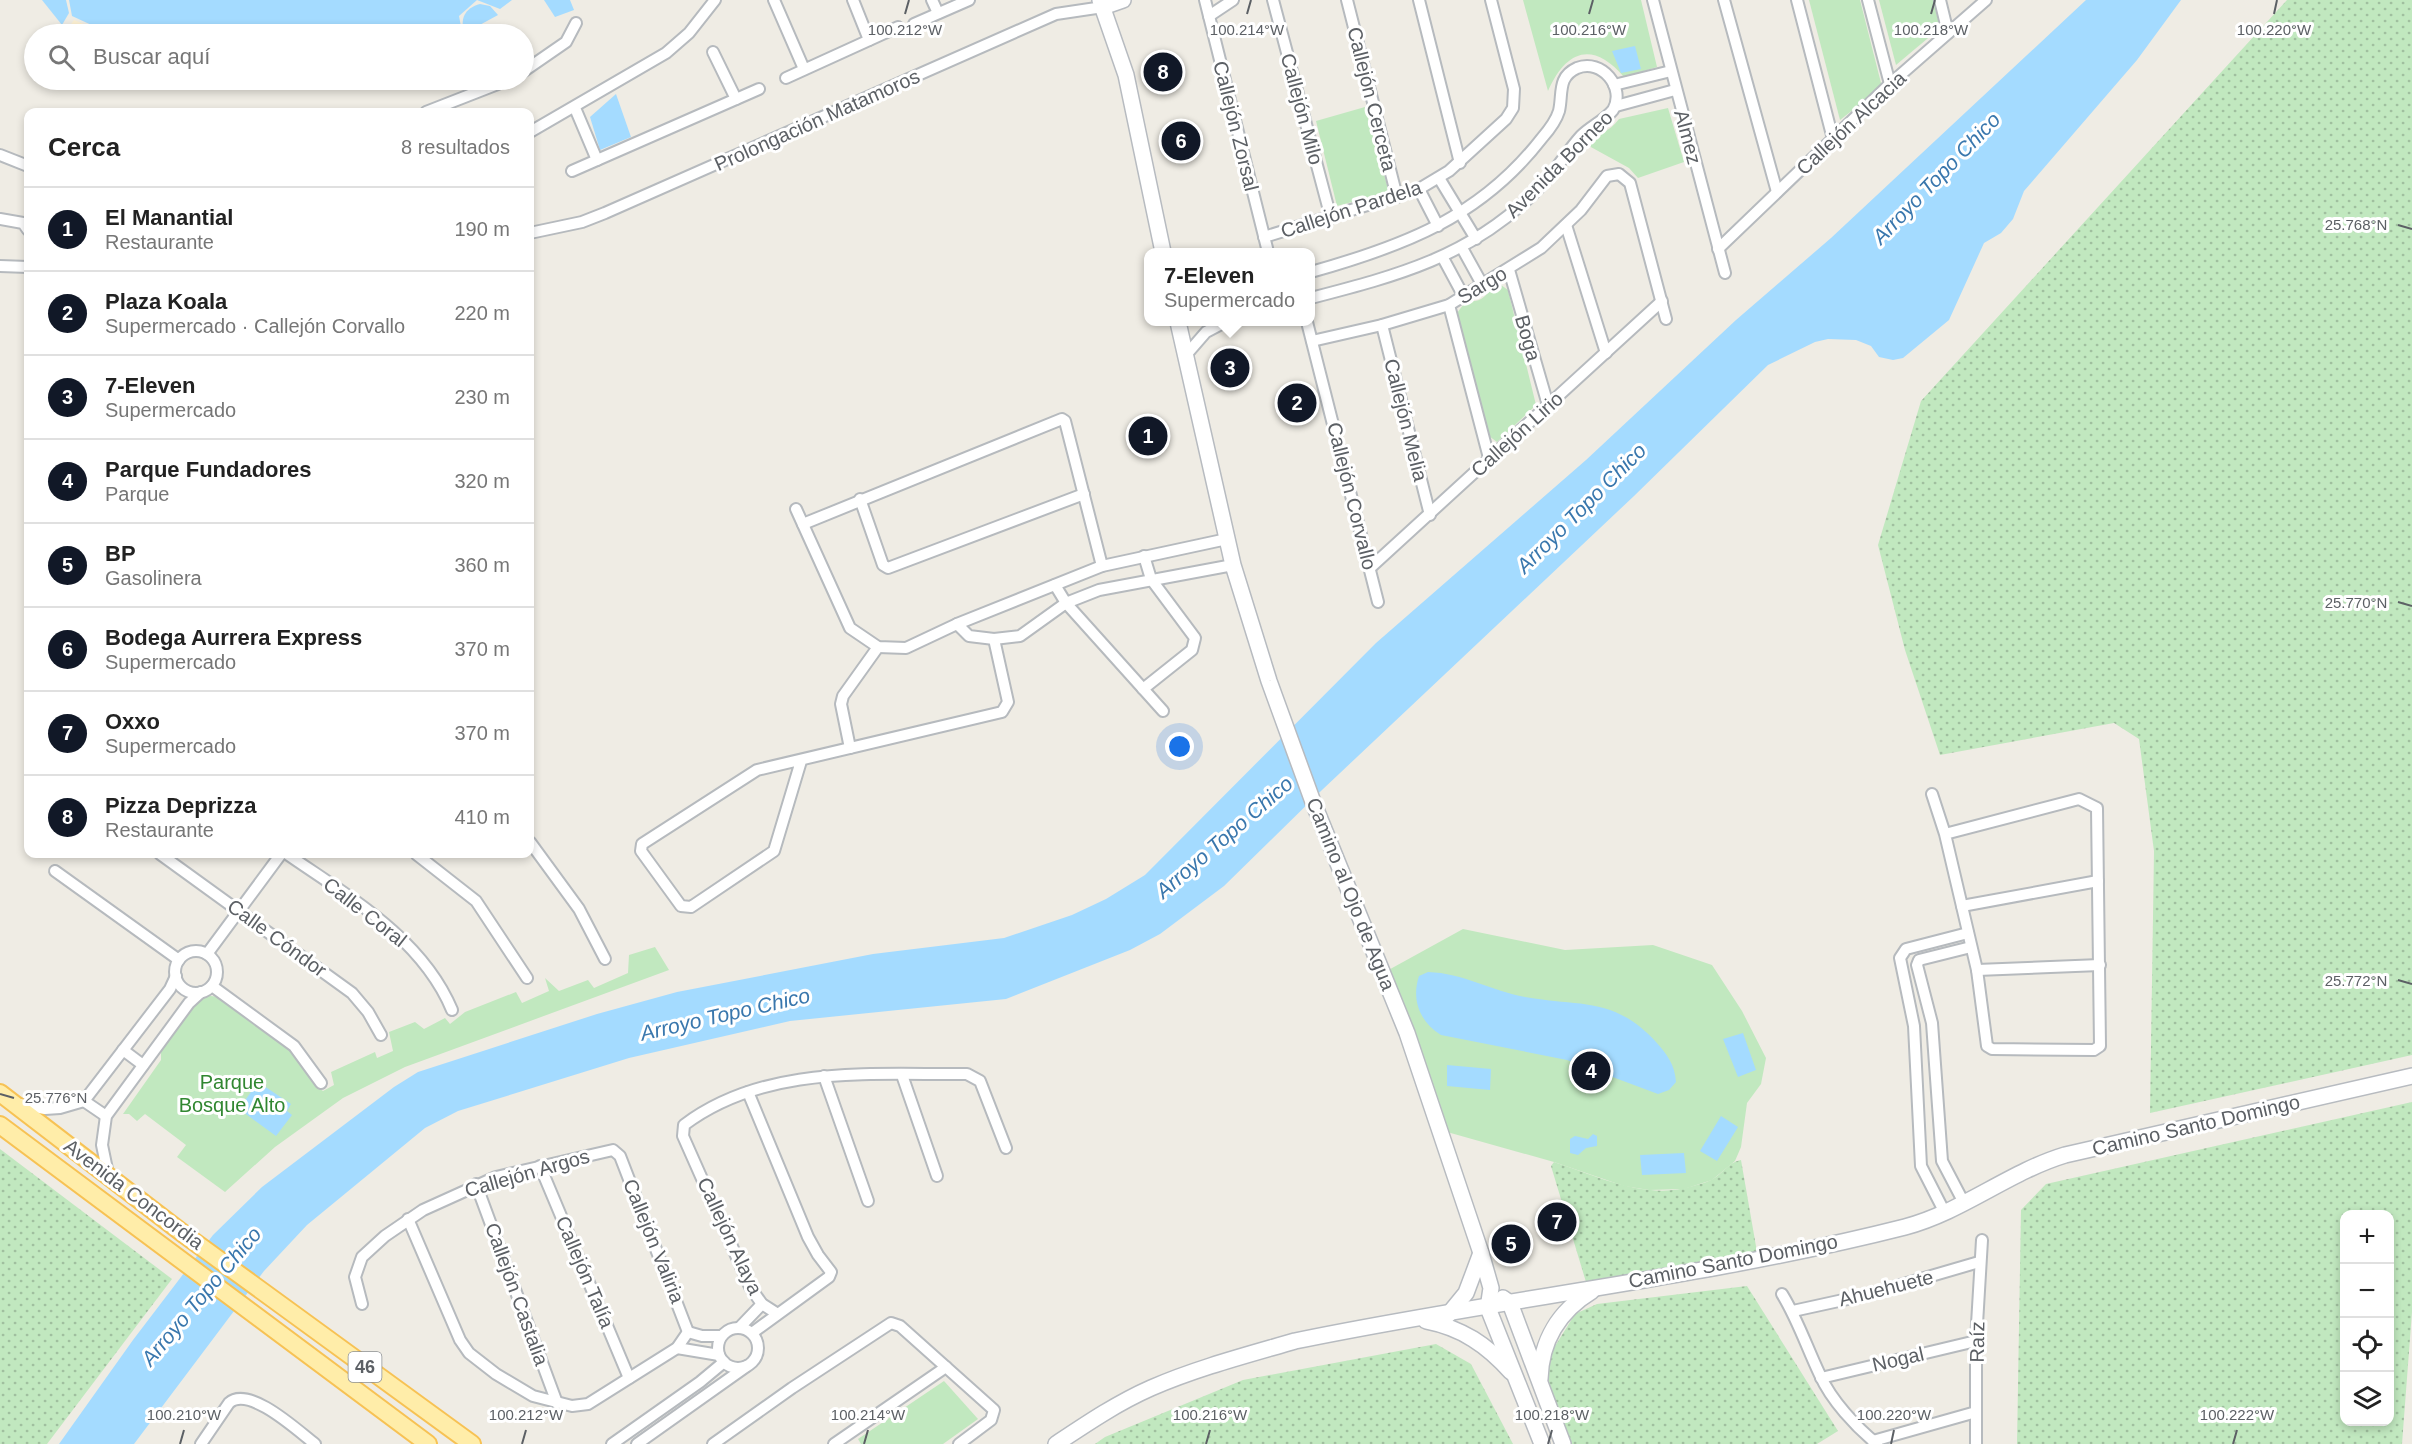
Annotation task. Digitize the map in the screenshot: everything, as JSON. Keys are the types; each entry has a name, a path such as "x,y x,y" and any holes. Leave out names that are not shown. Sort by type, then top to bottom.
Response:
{"main road":[{"name":"Avenida Concordia","path":"6,1097 185,1235 260,1287 472,1444"},
{"name":"Avenida Concordia","path":"0,1125 172,1256 428,1444"}],"street":[{"path":"534,130 666,53 689,33 715,0"},
{"path":"774,0 804,69"},
{"path":"852,0 869,40"},
{"path":"933,0 938,13"},
{"path":"914,24 969,0"},
{"path":"1123,0 1101,4 1126,75 1162,248"},
{"name":"Callejón Zorsal","path":"1205,0 1267,248"},
{"path":"1209,16 1233,0"},
{"name":"Callejón Milo","path":"1273,0 1331,218"},
{"name":"Callejón Cerceta","path":"1347,0 1397,197"},
{"path":"1419,0 1460,162"},
{"name":"Callejón Pardela","path":"1264,237 1419,189 1439,178 1460,162 1506,119 1514,102 1514,89 1491,0"},
{"name":"Almez","path":"1653,0 1725,273"},
{"path":"1724,0 1777,192"},
{"path":"1797,0 1833,139"},
{"path":"1868,0 1890,84"},
{"path":"1940,0 1948,33"},
{"name":"Callejón Alcacia","path":"1718,249 1890,84 1986,0"},
{"name":"Prolongación Matamoros","path":"534,232 582,222 1056,14 1101,4"},
{"path":"534,64 566,42 576,23"},
{"path":"786,78 898,27"},
{"path":"713,52 735,99"},
{"name":"Avenida Borneo","path":"1315,271 1397,247 1461,212 1504,181 1543,137 1555,120 1560,108 1561,86 1571,72 1584,66 1592,66 1606,72 1614,86 1616,105 1607,117 1583,134 1534,194 1504,219 1462,248 1443,258 1398,275 1315,297"},
{"path":"1614,86 1671,71"},
{"path":"572,171 759,89"},
{"path":"436,108 482,90"},
{"path":"1616,105 1675,90"},
{"path":"575,108 597,160"},
{"path":"0,155 24,164"},
{"name":"Sargo","path":"1312,341 1382,325 1449,305 1464,297 1541,248 1566,225 1607,176 1619,174 1630,183 1662,301"},
{"path":"1439,178 1476,239"},
{"path":"1419,189 1438,226"},
{"path":"0,219 24,224"},
{"path":"1566,225 1606,353"},
{"path":"1462,248 1483,286"},
{"path":"1443,258 1464,297"},
{"path":"0,266 24,267"},
{"name":"Boga","path":"1509,270 1548,405"},
{"path":"1662,301 1666,320"},
{"name":"Callejón Lirio","path":"1371,567 1662,301"},
{"path":"1449,305 1489,458"},
{"name":"Callejón Melia","path":"1382,325 1430,514"},
{"name":"Camino al Ojo de Agua","path":"1179,326 1233,565 1313,802 1407,1033 1481,1253 1491,1288 1488,1308"},
{"path":"1186,355 1206,332 1217,326"},
{"name":"Callejón Corvallo","path":"1308,326 1378,602"},
{"path":"803,524 1058,418 1065,421 1102,566"},
{"path":"860,499 883,565 888,568 1084,494"},
{"path":"796,509 850,628 878,647 906,648 957,624 1102,566 1227,539"},
{"path":"1143,689 1192,650 1196,644 1195,638 1151,579 1144,556"},
{"path":"957,624 969,636 994,639 1020,636 1066,603 1111,586 1233,565"},
{"path":"1054,585 1066,603 1163,711"},
{"path":"801,761 774,851 691,907 681,906 640,851 642,844 748,773 1002,712 1008,702 994,639"},
{"path":"850,748 842,704 843,696 878,647"},
{"path":"1932,794 1945,834 1977,970 1987,1046 1992,1048 2094,1050 2100,1046 2102,1041 2097,808 2079,799 1945,834"},
{"path":"534,847 579,909 604,959"},
{"name":"Calle Cóndor","path":"166,858 352,993 368,1012 381,1035"},
{"path":"207,954 278,858"},
{"name":"Calle Coral","path":"293,858 377,916 414,951 442,985 452,1010"},
{"path":"421,858 476,901 527,978"},
{"path":"55,871 179,960"},
{"path":"1962,906 2098,880"},
{"path":"1944,1213 1921,1166 1914,1026 1900,958 1906,949 1968,933"},
{"path":"1964,1203 1942,1161 1932,1023 1917,965 1919,960 1971,947"},
{"path":"6,1097 45,1109 72,1106 84,1101 170,989 176,976 179,960 192,951 207,954 216,965 216,980 212,986 189,1003 106,1116 102,1145 108,1175"},
{"path":"1977,970 2100,965"},
{"path":"176,976 178,982 188,991 201,992"},
{"path":"212,986 294,1046 321,1083"},
{"path":"123,1050 144,1065"},
{"path":"776,1313 829,1278 831,1272 808,1237 748,1092 788,1081 824,1076 967,1074 977,1077 1006,1148"},
{"path":"902,1075 937,1176"},
{"path":"824,1076 868,1201"},
{"name":"Camino Santo Domingo","path":"1056,1444 1126,1401 1192,1372 1295,1341 1510,1304 1906,1227 1944,1213 2030,1168 2066,1155 2412,1076"},
{"name":"Callejón Alaya","path":"748,1092 700,1113 684,1125 683,1136 750,1287 762,1304 776,1313 752,1333"},
{"path":"84,1101 106,1116"},
{"name":"Callejón Argos","path":"362,1304 355,1277 359,1263 367,1251 408,1219 476,1184 608,1150 617,1152"},
{"name":"Callejón Valiria","path":"617,1152 688,1332"},
{"name":"Callejón Talía","path":"540,1166 629,1378"},
{"name":"Callejón Castalia","path":"476,1184 557,1403"},
{"path":"408,1219 460,1340 469,1353 496,1374 532,1396 557,1403 572,1406 588,1404 677,1348 688,1332 702,1336 720,1336 740,1327 762,1304"},
{"name":"Raíz","path":"1976,1444 1976,1341 1982,1240"},
{"path":"1448,1315 1466,1293 1481,1253"},
{"name":"Ahuehuete","path":"1792,1311 1876,1292 1979,1262"},
{"path":"1540,1385 1542,1355 1551,1331 1570,1307 1604,1286"},
{"path":"1491,1288 1510,1304 1563,1444"},
{"path":"1782,1294 1792,1311 1821,1378 1875,1443 1976,1412"},
{"path":"1488,1308 1542,1444"},
{"path":"1414,1319 1447,1326 1466,1333 1492,1353 1517,1379"},
{"path":"713,1444 886,1324 900,1326 994,1410 991,1420 959,1444"},
{"path":"637,1444 747,1366 758,1351 758,1344 752,1333 740,1327"},
{"path":"720,1336 721,1359"},
{"name":"Nogal","path":"1821,1378 1976,1341"},
{"path":"677,1348 721,1359 733,1368 747,1366"},
{"path":"612,1444 662,1409 721,1359"},
{"path":"834,1444 946,1367"},
{"path":"201,1444 234,1398 252,1400 315,1444"},
{"path":"662,1409 669,1421"}],"green space":[{"path":"1523,0 1641,0 1657,67 1624,77 1601,58 1581,55 1563,67 1548,91"},
{"path":"1809,0 1860,0 1882,87 1840,120"},
{"path":"1879,0 1933,0 1940,28 1896,65"},
{"path":"2287,0 2412,0 2412,1055 2150,1113 2154,851 2139,739 2114,723 1940,755 1905,650 1878,545 1921,401"},
{"path":"1365,107 1389,192 1337,206 1316,121"},
{"path":"1668,108 1684,162 1638,178 1629,168 1589,146 1619,119"},
{"path":"1495,285 1501,285 1508,290 1536,405 1497,442 1489,436 1457,313 1466,301 1480,300"},
{"path":"1463,929 1565,950 1653,945 1712,965 1742,1011 1766,1058 1761,1084 1747,1103 1741,1147 1735,1161 1712,1180 1684,1189 1649,1190 1624,1186 1554,1162 1440,1130 1383,973"},
{"name":"Parque Bosque Alto","path":"655,947 669,970 405,1067 343,1098 275,1147 225,1192 177,1157 186,1145 145,1114 137,1121 129,1114 123,1114 161,1060 161,1050 203,995 219,997 290,1051 312,1076 316,1086 323,1091 334,1085 331,1072 375,1052 377,1058 393,1051 389,1032 415,1022 424,1029 445,1018 450,1024 465,1012 516,992 522,1003 549,991 545,978 559,991 588,980 594,988 628,973 629,955"},
{"path":"2412,1102 2412,1312 2402,1444 2017,1444 2021,1210 2046,1184"},
{"path":"0,1149 172,1279 47,1444 0,1444"},
{"path":"1741,1160 1757,1252 1586,1282 1551,1166 1554,1162 1622,1185 1658,1191 1676,1190 1706,1182 1715,1178 1732,1163"},
{"path":"1747,1286 1838,1431 1817,1444 1570,1444 1544,1376 1547,1359 1575,1314 1597,1304"},
{"path":"1436,1344 1471,1364 1513,1444 1095,1444 1105,1437 1243,1380"},
{"path":"944,1381 978,1419 943,1444 861,1444 858,1439"}],"sand":[{"path":"74,20 84,24 71,24"}],"water":[{"path":"42,0 66,0 69,13 61,24"},
{"path":"69,0 477,0 459,16 460,24 89,24 72,16"},
{"path":"477,0 512,0 500,9"},
{"path":"544,0 570,0 574,10 555,17"},
{"name":"Arroyo Topo Chico","path":"2086,0 2181,0 2137,60 2024,191 2013,219 2001,233 1984,243 1949,320 1903,358 1893,360 1879,357 1871,346 1856,340 1828,339 1815,342 1768,365 1634,496 1322,790 1224,886 1160,934 1130,950 1006,999 790,1021 629,1058 458,1111 425,1128 307,1225 264,1271 134,1444 59,1444 133,1340 213,1235 262,1187 394,1087 418,1072 597,1014 677,992 873,954 1004,938 1072,915 1106,899 1145,875 1376,643 1586,460 1736,320 1831,238"},
{"path":"480,4 490,6 498,15 482,24 463,24 467,11"},
{"path":"1635,46 1641,69 1621,73 1612,51"},
{"path":"616,94 631,137 600,150 590,117"},
{"path":"1428,972 1453,975 1525,997 1611,1010 1641,1027 1656,1042 1670,1060 1676,1082 1669,1090 1658,1094 1567,1060 1441,1035 1428,1024 1417,1002 1419,976"},
{"path":"1743,1033 1756,1070 1738,1077 1723,1039"},
{"path":"1447,1065 1491,1069 1490,1090 1447,1086"},
{"path":"258,1082 291,1104 287,1111 292,1115 276,1136 239,1109"},
{"path":"1721,1116 1738,1127 1717,1161 1700,1151"},
{"path":"1593,1134 1597,1136 1597,1146 1586,1148 1578,1155 1570,1153 1570,1139 1575,1136 1588,1139"},
{"path":"1684,1153 1686,1173 1642,1175 1640,1155"}],"place":[{"name":"Pizza Deprizza","path":"1163,72"},
{"name":"Bodega Aurrera Express","path":"1181,141"},
{"name":"7-Eleven","path":"1230,368"},
{"name":"Plaza Koala","path":"1297,403"},
{"name":"El Manantial","path":"1148,436"},
{"name":"Parque Fundadores","path":"1591,1071"},
{"name":"Oxxo","path":"1557,1222"},
{"name":"BP","path":"1511,1244"}]}
